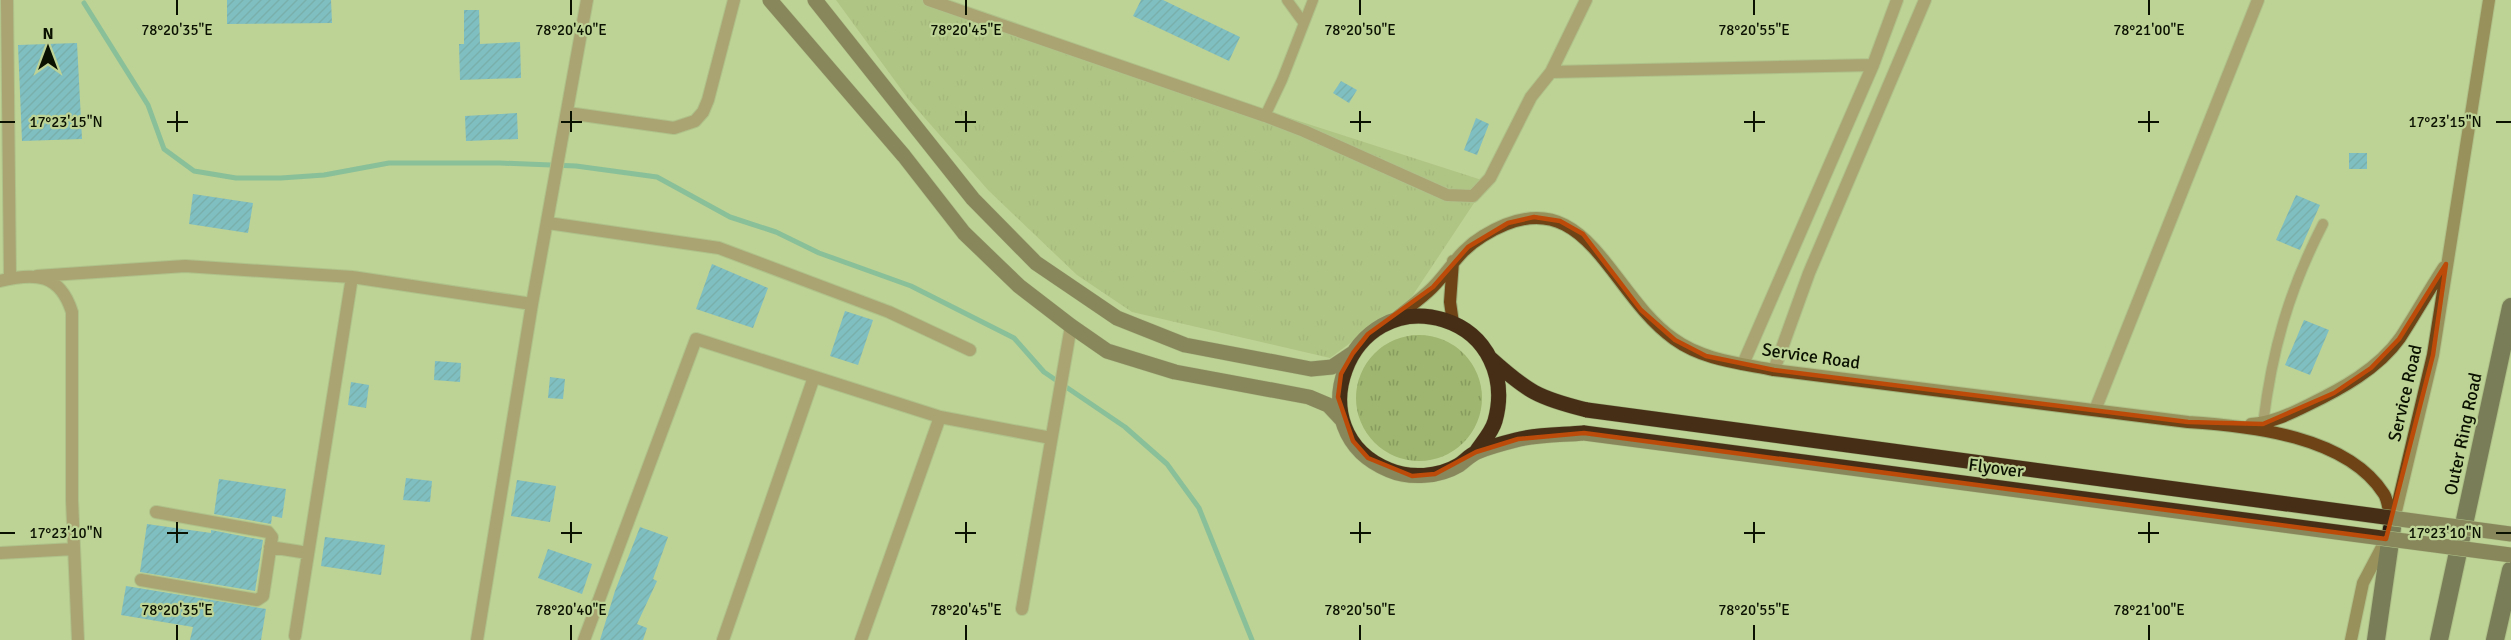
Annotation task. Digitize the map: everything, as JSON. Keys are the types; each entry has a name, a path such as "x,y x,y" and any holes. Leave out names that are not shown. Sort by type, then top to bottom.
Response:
{"highway":[{"name":"Outer Ring Road","path":"2439,640 2511,307"},
{"path":"2376,640 2392,528"},
{"path":"2495,640 2511,570"}],"main road":[{"path":"770,0 903,156 964,233 1019,286 1107,351 1175,372 1309,397 1328,405 1342,420 1353,441 1368,458 1389,470 1412,476 1435,474 1457,466 1476,452 1495,424 1500,390 1490,358 1468,332 1453,323 1432,317 1411,316 1394,320 1368,334 1353,353 1341,374 1338,398 1342,420"},
{"path":"815,0 973,198 1035,263 1117,318 1185,345 1311,369 1332,367 1353,353"},
{"name":"Service Road","path":"2351,640 2363,583 2392,528 2433,355 2488,0"},
{"name":"Service Road","path":"1394,320 1433,287 1453,260 1484,236 1508,223 1534,217 1560,221 1583,234 1641,310 1674,340 1706,356 1774,370 2232,425 2296,437 2341,457 2370,476 2386,496 2392,528"},
{"path":"1453,260 1450,302 1453,323"},
{"name":"Service Road","path":"2232,425 2263,423 2334,393 2371,368 2399,339 2446,264"},
{"name":"Flyover","path":"1490,358 1525,389 1546,400 1587,410 2511,534"},
{"name":"Flyover","path":"1476,452 1518,439 1584,433 2511,555"}],"street":[{"path":"7,0 5,280 185,266 352,278 532,304"},
{"path":"477,640 532,304 555,187 587,0"},
{"path":"568,113 674,128 695,121 703,112 708,100 734,0"},
{"path":"929,0 1265,116 1447,195 1473,196 1497,168 1532,96 1551,72 1586,0"},
{"path":"1743,364 1873,65 1897,0"},
{"path":"1774,370 1809,273 1925,0"},
{"path":"2095,410 2258,0"},
{"path":"1551,72 1873,65"},
{"path":"548,223 719,249 889,312 970,351"},
{"path":"37,276 55,283 67,295 72,312 74,549 78,640"},
{"path":"295,636 352,278"},
{"path":"1022,609 1071,326"},
{"path":"584,640 696,339 940,417 1051,438"},
{"path":"723,640 814,377"},
{"path":"861,640 940,417"},
{"path":"141,580 260,600 264,593 272,537 264,530 156,512"},
{"path":"270,547 308,553"},
{"path":"0,553 74,549"}],"lane":[{"path":"1287,0 1303,22"},
{"path":"1265,116 1282,80 1313,0"},
{"path":"2263,423 2270,368 2282,323 2295,282 2323,224"}],"highlighted area":[{"path":"1534,217 1560,221 1583,234 1641,310 1675,340 1706,356 1774,370 2188,422 2263,424 2334,393 2371,368 2399,339 2446,264 2433,355 2386,539 1584,433 1518,439 1476,452 1435,474 1412,476 1368,458 1353,441 1338,397 1341,374 1353,353 1368,334 1433,287 1468,247 1508,223"}],"green space":[{"path":"836,0 923,0 1488,182 1411,298 1330,358 1132,312 1077,275 988,190 909,100"},
{"path":"1419,335 1443,340 1463,354 1477,374 1482,398 1477,422 1463,442 1443,456 1419,461 1395,456 1375,442 1361,422 1356,398 1361,374 1375,354 1395,340"}],"building":[{"path":"227,0 331,0 332,23 227,24"},
{"path":"1141,0 1163,0 1240,37 1229,61 1133,16"},
{"path":"464,10 479,10 480,44 520,42 521,78 460,80 459,44 464,44"},
{"path":"77,43 82,139 22,141 18,45"},
{"path":"1341,81 1357,90 1349,103 1333,93"},
{"path":"517,113 518,139 466,141 465,116"},
{"path":"1476,118 1489,124 1477,155 1464,150"},
{"path":"2349,153 2367,153 2367,169 2349,169"},
{"path":"193,194 253,203 248,233 189,224"},
{"path":"2296,195 2320,205 2300,250 2276,240"},
{"path":"712,264 768,288 753,328 696,309"},
{"path":"845,311 873,320 858,365 830,356"},
{"path":"2304,320 2329,330 2310,375 2285,365"},
{"path":"435,361 461,363 460,382 434,380"},
{"path":"550,377 565,379 563,399 548,398"},
{"path":"351,382 369,385 366,408 348,405"},
{"path":"406,478 432,481 430,502 403,500"},
{"path":"219,479 286,489 282,518 272,516 271,524 214,514"},
{"path":"517,480 556,486 550,522 511,516"},
{"path":"147,524 211,533 211,530 263,540 255,591 140,572"},
{"path":"640,527 668,537 653,579 657,581 637,624 647,628 643,640 600,640 615,591"},
{"path":"325,537 385,545 381,575 321,566"},
{"path":"548,549 592,564 582,594 538,578"},
{"path":"126,586 266,609 261,640 190,640 193,627 121,615"}],"waterway":[{"path":"84,3 148,105 164,149 194,171 236,178 281,178 324,175 389,163 500,163 576,166 657,177 730,217 776,232 819,253 911,286 1014,338 1044,372 1125,427 1167,464 1199,508 1252,640"}]}
